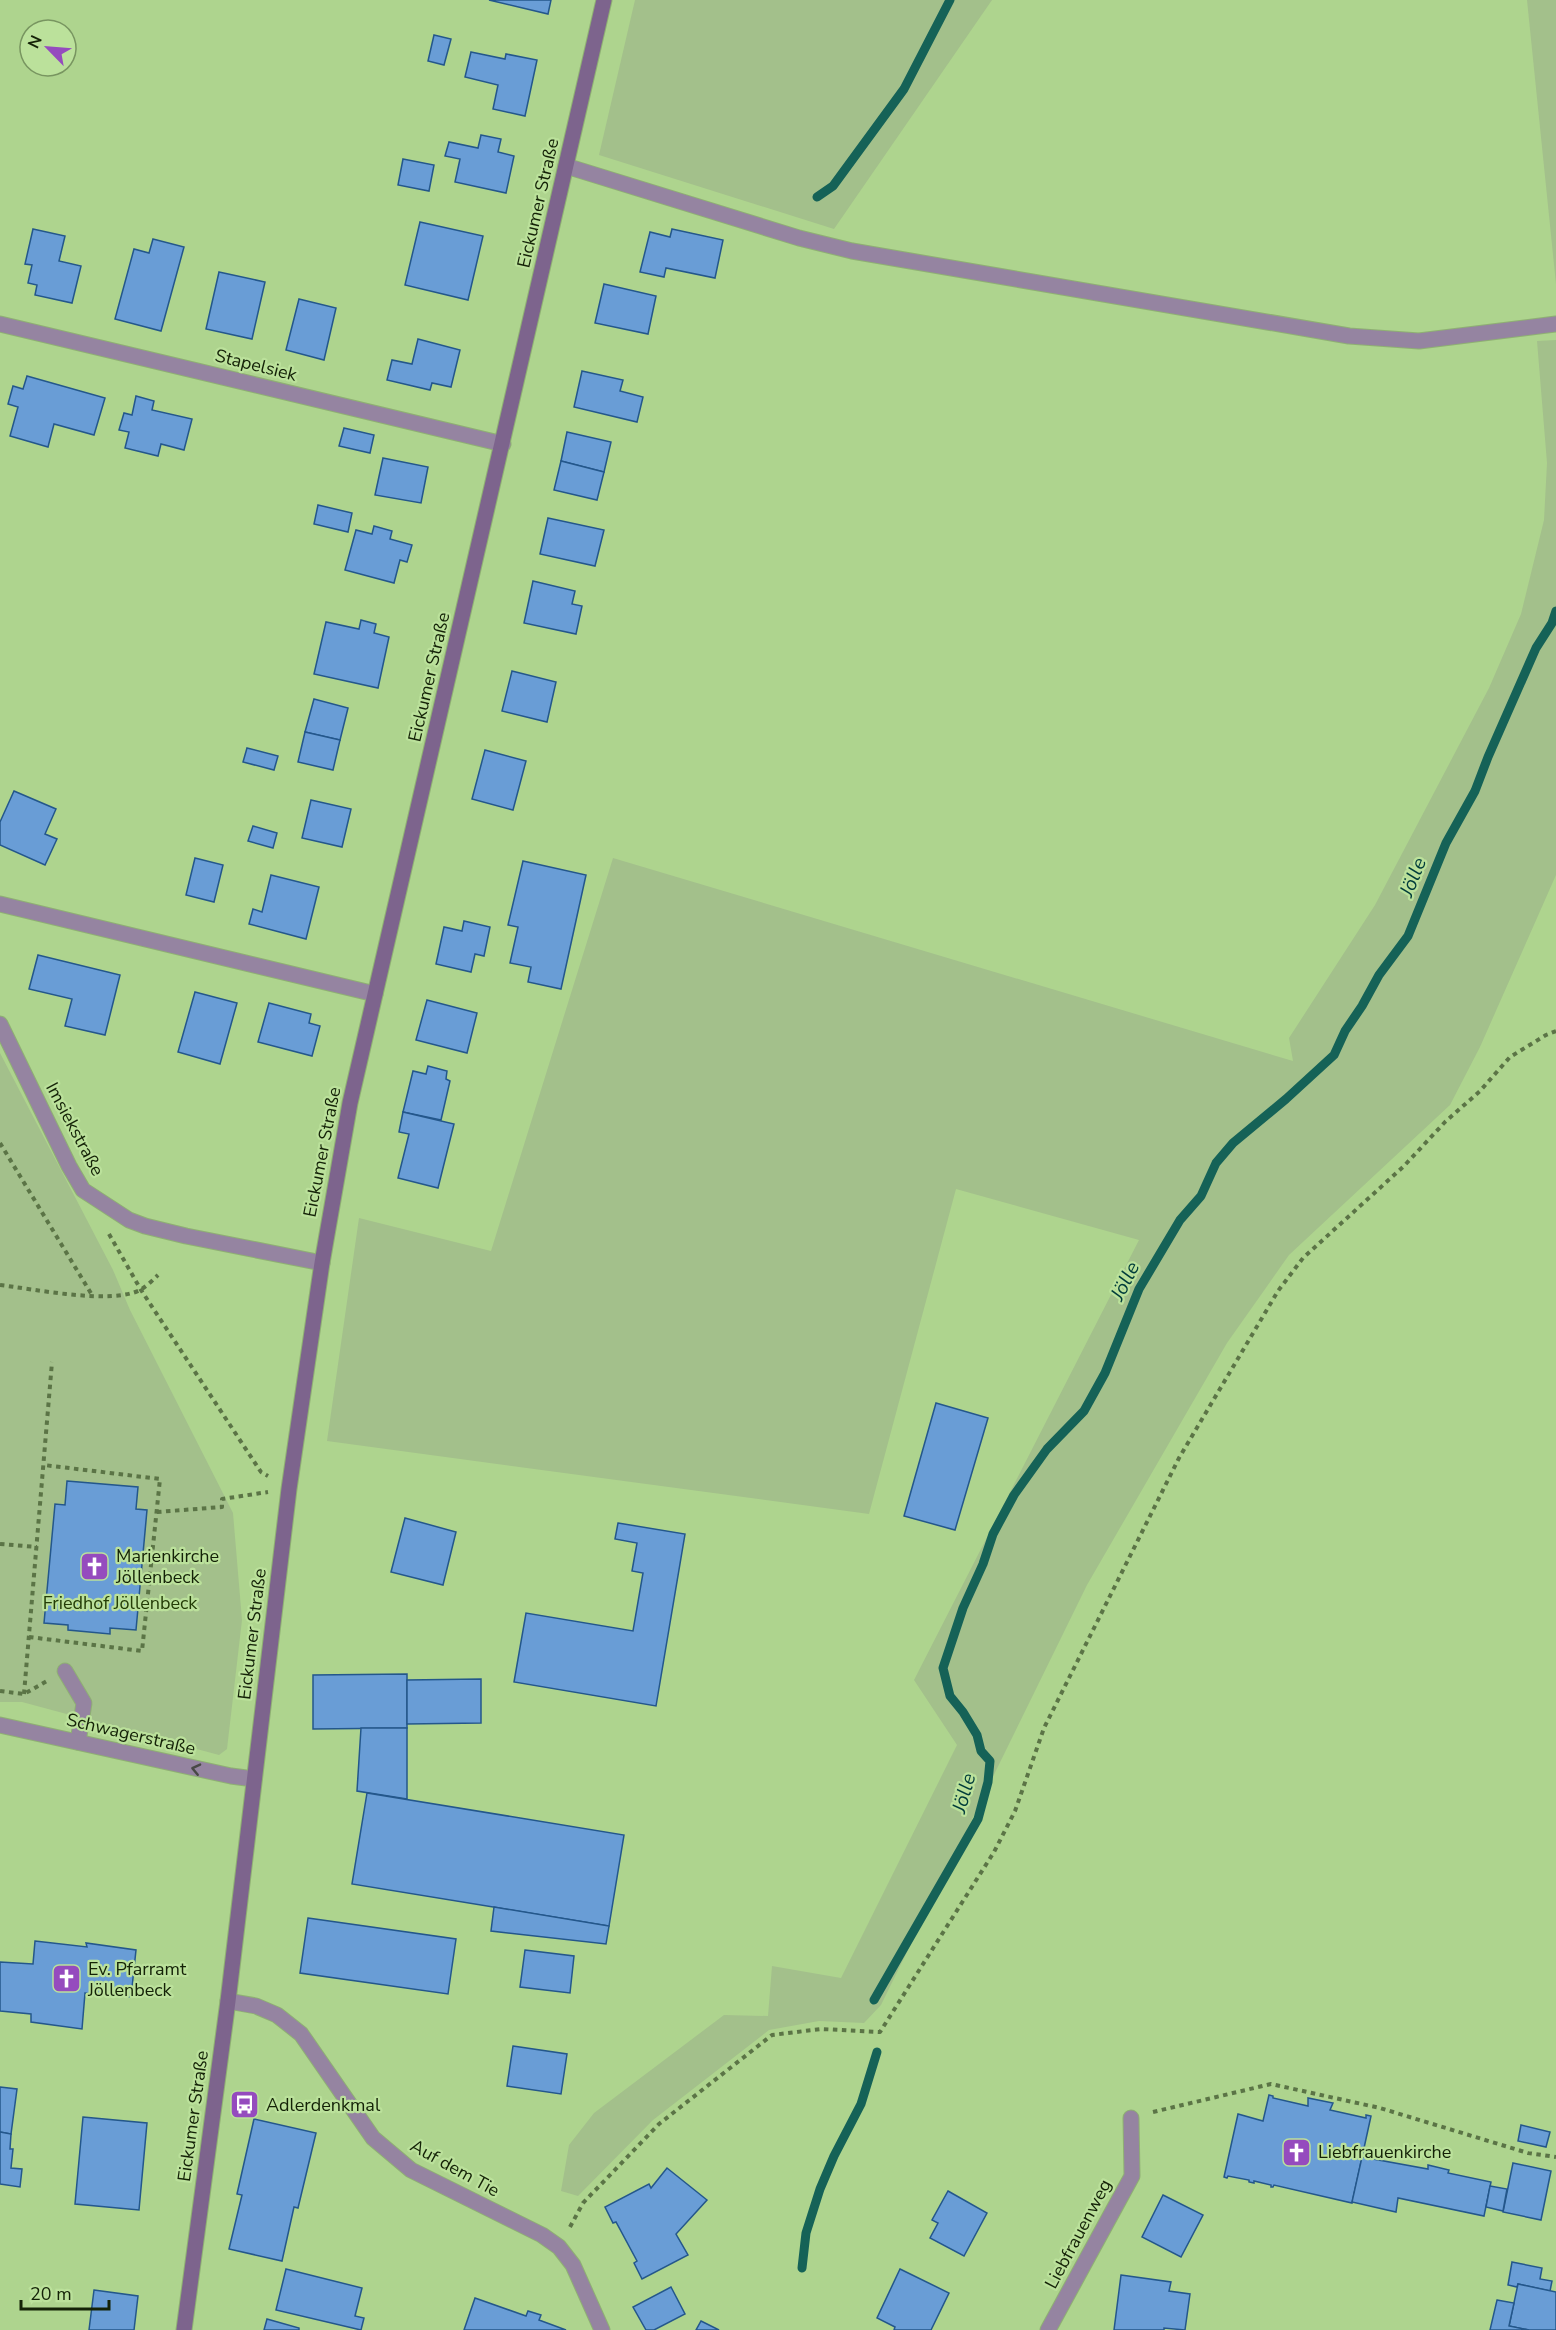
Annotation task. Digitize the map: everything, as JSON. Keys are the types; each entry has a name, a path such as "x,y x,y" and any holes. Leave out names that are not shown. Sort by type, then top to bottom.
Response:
{"main road":[{"name":"Eickumer Straße","path":"184,2330 228,2001 289,1489 321,1263 350,1103 604,0"}],"street":[{"path":"566,166 800,238 852,251 1349,336 1419,341 1556,324"},
{"name":"Stapelsiek","path":"0,324 503,444"},
{"path":"0,904 375,994"},
{"name":"Imsiekstraße","path":"0,1024 83,1190 129,1220 145,1226 321,1263"},
{"path":"65,1671 84,1703 78,1742"},
{"name":"Schwagerstraße","path":"0,1725 231,1776 254,1779"},
{"name":"Auf dem Tie","path":"228,2001 256,2006 277,2015 302,2034 373,2138 411,2170 542,2235 560,2247 573,2265 602,2330"},
{"name":"Liebfrauenweg","path":"1048,2330 1132,2176 1131,2118"}],"path":[{"path":"560,2247 583,2203 659,2124 772,2035 821,2029 880,2032 994,1852 1015,1810 1044,1728 1179,1458 1278,1291 1303,1258 1404,1166 1445,1122 1480,1091 1510,1057 1546,1035 1556,1032"},
{"path":"0,1143 92,1296"},
{"path":"106,1230 141,1290 261,1472 289,1489"},
{"path":"0,1285 92,1296 122,1296 141,1290 158,1275"},
{"path":"0,1691 24,1694 52,1362"},
{"path":"29,1637 142,1650 160,1479 44,1465"},
{"path":"157,1512 222,1507 222,1499 289,1489"},
{"path":"0,1544 36,1547"},
{"path":"1131,2118 1271,2084 1380,2108 1528,2153 1556,2157"}],"green space":[{"path":"635,0 992,0 834,229 599,155"},
{"path":"1527,0 1556,0 1556,284"},
{"path":"1556,340 1556,875 1480,1047 1450,1105 1289,1255 1227,1343 1087,1585 881,2005 864,2023 819,2021 769,2030 653,2120 578,2196 561,2191 569,2145 594,2113 724,2015 768,2016 772,1966 841,1978 957,1745 914,1680 1139,1240 956,1189 869,1514 327,1441 359,1218 491,1251 613,858 1293,1061 1289,1038 1375,905 1489,688 1521,614 1544,520 1547,463 1537,341"},
{"name":"Friedhof Jöllenbeck","path":"0,1053 113,1270 130,1310 233,1513 242,1620 227,1749 219,1755 22,1702 0,1702"}],"building":[{"path":"489,0 551,0 548,14"},
{"path":"434,35 451,39 444,65 428,61"},
{"path":"471,52 505,59 506,54 537,60 525,116 493,109 498,85 465,77"},
{"path":"481,135 501,139 498,152 514,156 506,193 455,182 460,159 445,156 449,142 478,148"},
{"path":"403,159 434,165 429,191 398,185"},
{"path":"420,222 483,236 468,300 405,285"},
{"path":"33,229 65,236 59,261 81,266 72,303 35,295 37,285 28,283 32,265 25,264"},
{"path":"672,229 723,240 715,278 666,268 664,277 640,272 650,232 670,237"},
{"path":"153,239 184,247 161,331 115,319 134,249 149,253"},
{"path":"219,272 265,282 252,339 206,329"},
{"path":"604,284 656,296 648,334 595,323"},
{"path":"299,299 336,308 324,360 286,350"},
{"path":"418,339 460,350 451,387 432,383 430,390 387,380 392,360 412,364"},
{"path":"582,371 623,380 620,391 643,397 637,422 574,407"},
{"path":"27,376 105,398 94,435 54,424 48,447 10,436 18,407 8,404 13,386 23,389"},
{"path":"136,396 154,401 152,410 192,419 184,450 161,444 158,456 125,448 129,432 119,430 124,413 132,415"},
{"path":"344,428 374,435 370,453 339,446"},
{"path":"567,432 611,442 604,472 561,461"},
{"path":"383,458 428,467 421,503 375,495"},
{"path":"561,461 604,472 597,500 554,490"},
{"path":"318,505 352,513 348,532 314,524"},
{"path":"548,518 604,530 595,566 540,554"},
{"path":"374,526 392,531 390,539 412,545 407,562 400,560 394,583 345,570 356,530 372,534"},
{"path":"533,581 575,591 572,604 582,606 576,634 524,623"},
{"path":"361,620 376,624 374,633 389,637 378,688 314,674 326,622 359,629"},
{"path":"512,671 556,682 547,722 502,711"},
{"path":"314,699 348,708 340,740 305,732"},
{"path":"305,732 340,740 333,770 298,762"},
{"path":"247,748 278,756 274,770 243,762"},
{"path":"485,750 526,761 513,810 472,799"},
{"path":"14,791 56,809 45,834 57,839 45,865 0,845 0,822"},
{"path":"311,800 351,809 342,847 302,838"},
{"path":"253,826 277,833 273,848 248,841"},
{"path":"195,858 223,865 214,902 186,895"},
{"path":"523,861 586,875 561,989 528,982 531,967 510,963 518,927 508,925"},
{"path":"271,875 319,887 306,939 249,924 253,909 262,912"},
{"path":"464,921 490,927 484,956 475,954 471,972 436,964 444,927 462,931"},
{"path":"38,955 120,975 105,1035 65,1026 72,999 29,989"},
{"path":"195,992 237,1003 220,1064 178,1052"},
{"path":"427,1000 477,1013 467,1053 416,1040"},
{"path":"269,1003 311,1014 309,1023 320,1026 312,1056 258,1042"},
{"path":"428,1066 447,1071 446,1079 450,1081 441,1120 403,1112 413,1071 426,1074"},
{"path":"403,1112 454,1124 438,1188 398,1178 409,1134 399,1132"},
{"path":"936,1403 988,1418 955,1530 904,1516"},
{"name":"Marienkirche Jöllenbeck","path":"67,1481 138,1487 136,1509 147,1510 136,1630 110,1628 110,1634 68,1630 68,1625 44,1623 55,1504 65,1505"},
{"path":"405,1518 456,1532 443,1585 391,1572"},
{"path":"618,1523 685,1534 656,1706 514,1682 526,1613 633,1631 643,1573 632,1571 637,1543 615,1539"},
{"path":"407,1674 407,1728 313,1729 313,1675"},
{"path":"481,1679 481,1723 407,1724 407,1680"},
{"path":"361,1728 407,1728 407,1799 357,1791"},
{"path":"367,1793 624,1835 609,1926 352,1884"},
{"path":"494,1907 609,1926 606,1944 491,1931"},
{"path":"308,1918 456,1939 448,1994 300,1973"},
{"name":"Ev. Pfarramt Jöllenbeck","path":"35,1941 87,1947 86,1943 136,1950 131,1997 85,1993 82,2029 31,2022 31,2014 0,2011 0,1962 33,1964"},
{"path":"525,1950 574,1956 570,1993 520,1987"},
{"path":"513,2046 567,2054 561,2094 507,2086"},
{"path":"0,2087 17,2089 11,2134 0,2132"},
{"name":"Liebfrauenkirche","path":"1269,2095 1273,2098 1308,2106 1308,2098 1333,2103 1330,2110 1366,2118 1366,2115 1371,2116 1352,2203 1274,2185 1271,2187 1271,2185 1254,2181 1254,2183 1249,2180 1224,2177 1238,2114 1263,2121"},
{"path":"83,2117 147,2123 139,2210 75,2204"},
{"path":"254,2119 316,2133 298,2208 294,2207 282,2261 229,2249 242,2195 237,2194"},
{"path":"1521,2125 1550,2132 1546,2147 1518,2141"},
{"path":"0,2132 11,2134 10,2149 13,2149 11,2168 22,2169 20,2187 0,2184"},
{"path":"1362,2157 1428,2169 1428,2165 1449,2170 1448,2173 1491,2182 1484,2216 1398,2198 1396,2212 1352,2202"},
{"path":"1513,2163 1551,2171 1541,2220 1503,2212"},
{"path":"667,2168 707,2200 676,2234 688,2255 642,2279 634,2263 637,2261 616,2222 613,2223 605,2207 649,2184 651,2188"},
{"path":"1490,2186 1507,2189 1503,2211 1486,2207"},
{"path":"948,2191 987,2213 964,2256 930,2238 938,2223 932,2220"},
{"path":"1163,2195 1203,2215 1181,2257 1142,2237"},
{"path":"1512,2262 1542,2268 1540,2279 1552,2281 1550,2291 1518,2284 1517,2287 1508,2285"},
{"path":"286,2269 362,2288 355,2316 364,2318 361,2330 276,2310"},
{"path":"900,2269 949,2293 931,2330 894,2330 895,2327 877,2318"},
{"path":"1121,2275 1171,2282 1169,2291 1190,2294 1185,2330 1164,2328 1164,2330 1114,2330"},
{"path":"1518,2284 1556,2292 1556,2330 1529,2330 1509,2326"},
{"path":"671,2287 685,2314 654,2330 646,2330 633,2307"},
{"path":"94,2290 138,2296 134,2330 89,2330"},
{"path":"475,2298 526,2316 528,2311 541,2315 539,2320 566,2330 464,2330"},
{"path":"1497,2300 1514,2303 1509,2326 1529,2330 1490,2330"},
{"path":"267,2319 299,2328 299,2330 264,2330"},
{"path":"701,2321 719,2330 696,2330"}],"waterway":[{"path":"817,197 833,186 904,89 950,0"},
{"name":"Jölle","path":"874,2000 978,1819 988,1782 990,1761 981,1751 977,1735 963,1712 950,1696 943,1668 963,1608 983,1564 993,1534 1014,1495 1047,1449 1084,1411 1105,1373 1139,1289 1180,1220 1201,1196 1216,1163 1233,1143 1334,1055 1345,1031 1379,975 1408,936 1446,843 1475,791 1536,648 1552,623 1556,611"},
{"name":"Jölle","path":"802,2268 806,2233 820,2189 861,2104 877,2052"}],"place":[{"name":"Marienkirche Jöllenbeck","path":"95,1566"},
{"name":"Ev. Pfarramt Jöllenbeck","path":"67,1979"},
{"name":"Adlerdenkmal","path":"245,2105"},
{"name":"Liebfrauenkirche","path":"1297,2152"}]}
